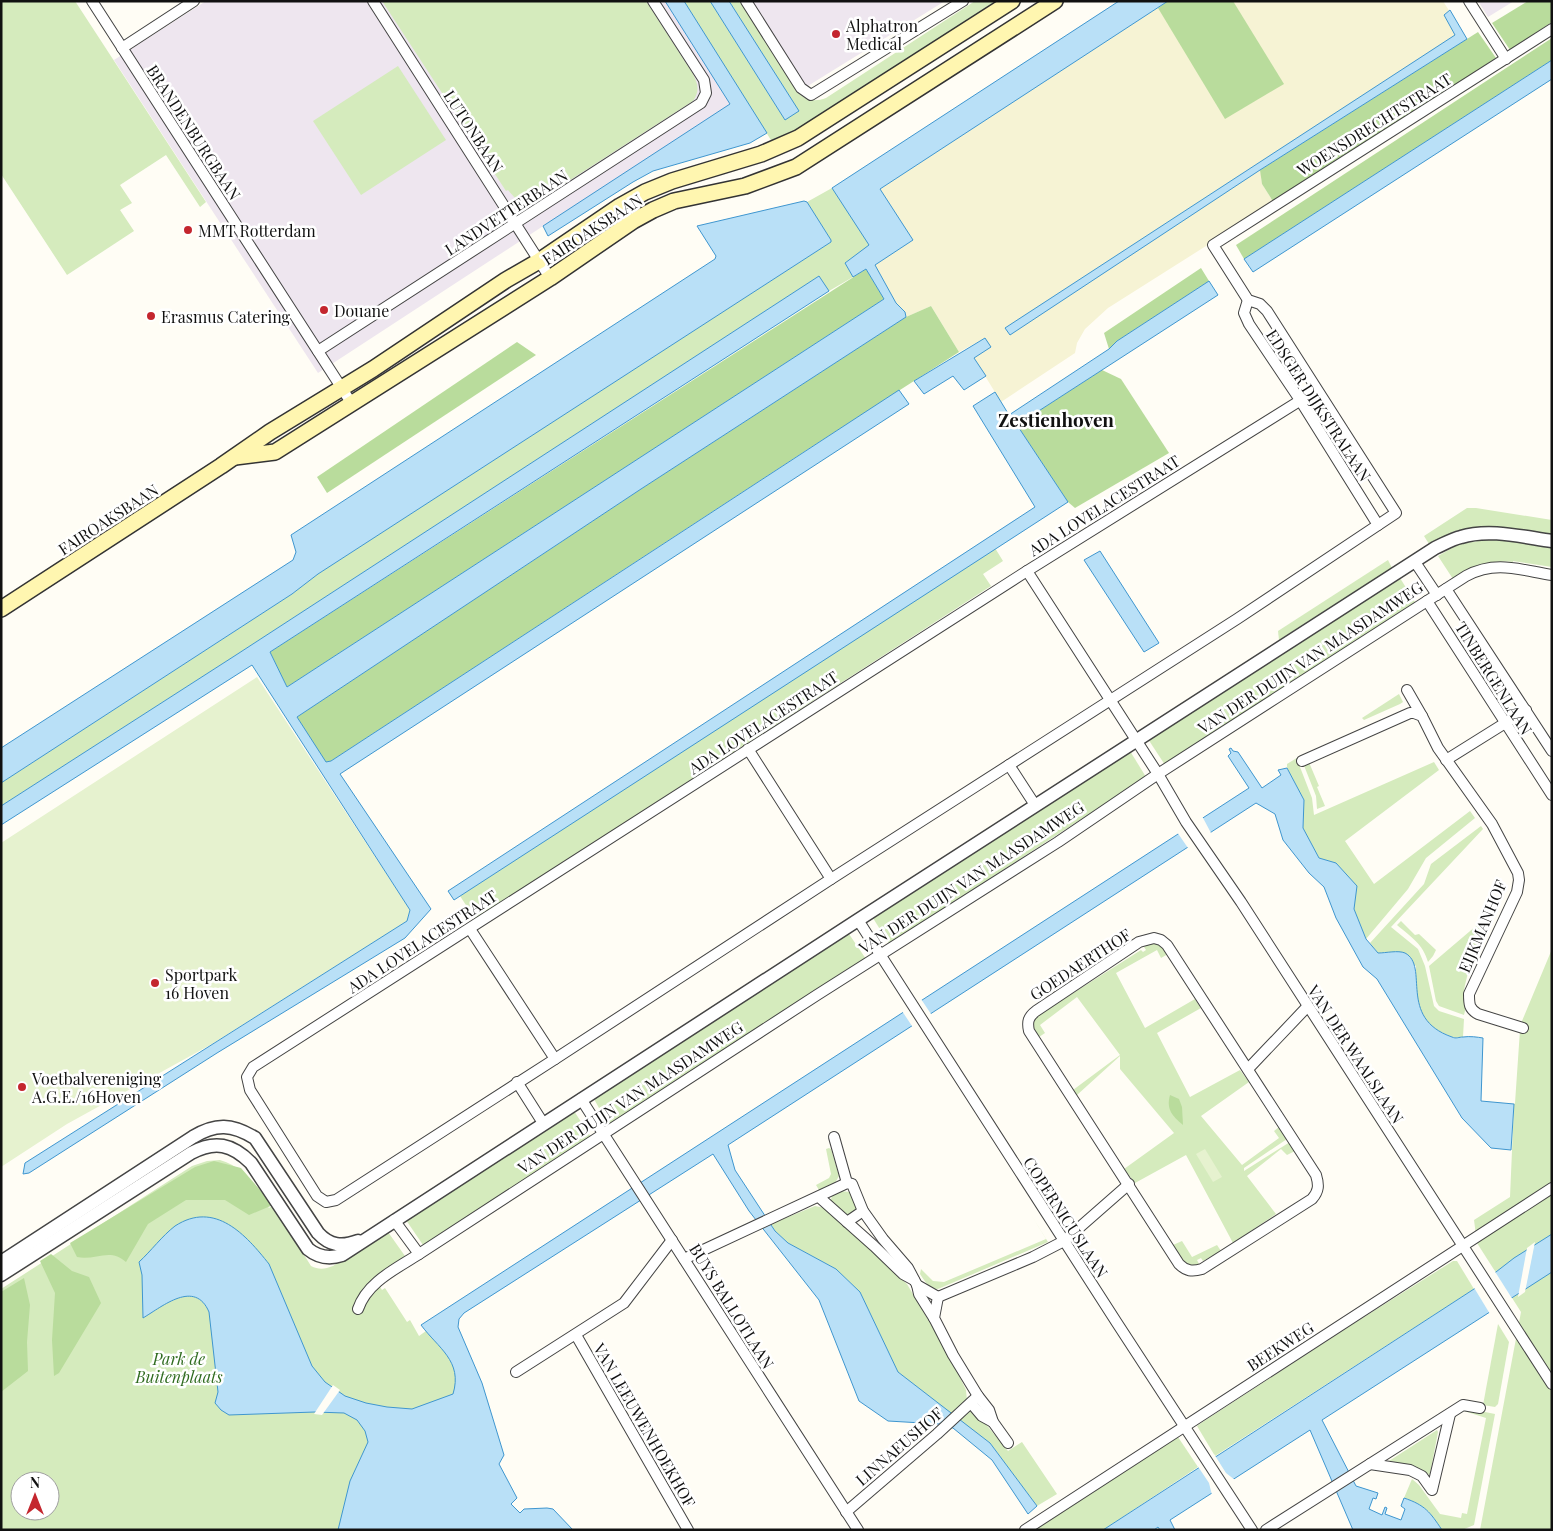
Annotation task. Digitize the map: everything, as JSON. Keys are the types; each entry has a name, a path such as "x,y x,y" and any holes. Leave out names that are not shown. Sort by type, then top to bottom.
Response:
{"main road":[{"name":"FAIROAKSBAAN","path":"1,608 215,470 270,432 372,369 506,280 539,261 620,206 644,192 672,181 762,154 798,138 1012,1"},
{"name":"FAIROAKSBAAN","path":"233,457 275,452 550,278 633,221 653,210 674,201 745,186 796,167 1036,6 1055,1"}],"street":[{"name":"BRANDENBURGBAAN","path":"92,1 352,404"},
{"path":"122,48 194,1"},
{"name":"LUTONBAAN","path":"373,1 550,278"},
{"name":"LANDVETTERBAAN","path":"318,351 701,103 706,93 704,80 653,1"},
{"path":"746,1 801,88 811,95 963,1"},
{"path":"1468,1 1506,59"},
{"name":"WOENSDRECHTSTRAAT","path":"1213,245 1552,29"},
{"name":"EDSGER DIJKSTRALAAN","path":"1213,245 1248,300 1260,304 1266,311 1396,513 1378,525 1300,400 1249,324 1244,313 1248,300"},
{"name":"ADA LOVELACESTRAAT","path":"517,1082 336,1200 326,1202 317,1196 286,1147 250,1090 247,1077 254,1067 748,749 1027,571 1317,390"},
{"path":"517,1082 1237,619 1378,525"},
{"name":"VAN DER DUIJN VAN MAASDAMWEG","path":"1,1274 191,1153 213,1145 233,1149 242,1154 251,1163 301,1240 313,1253 328,1257 342,1255 581,1098 1035,805 1447,542 1462,536 1479,533 1503,534 1552,541"},
{"path":"1415,562 1437,595"},
{"name":"VAN DER DUIJN VAN MAASDAMWEG","path":"358,1309 361,1300 373,1284 880,955 1058,842 1158,774 1473,572 1494,566 1552,575"},
{"name":"VAN DER WAALSLAAN","path":"1027,571 1158,774 1186,822 1251,918 1552,1384"},
{"name":"TINBERGENLAAN","path":"1446,589 1552,751"},
{"name":"TINBERGENLAAN","path":"1427,601 1552,795"},
{"name":"EIJKMANHOF","path":"1407,690 1446,760 1492,824 1515,866 1519,880 1516,892 1469,994 1470,1006 1478,1014 1522,1028"},
{"path":"1446,760 1526,710"},
{"path":"1302,761 1410,713 1414,712 1422,716"},
{"path":"748,749 831,879"},
{"name":"VAN DER DUIJN VAN MAASDAMWEG","path":"1009,765 1035,805"},
{"name":"COPERNICUSLAAN","path":"858,920 1252,1530"},
{"path":"470,929 555,1059"},
{"name":"GOEDAERTHOF","path":"1154,938 1161,940 1166,945 1248,1069 1316,1175 1318,1189 1312,1199 1202,1269 1188,1271 1179,1264 1128,1184 1029,1031 1028,1019 1031,1015 1140,942 1154,938"},
{"path":"1248,1069 1307,1007"},
{"name":"VAN DER DUIJN VAN MAASDAMWEG","path":"517,1082 543,1124"},
{"name":"BUYS BALLOTLAAN","path":"581,1098 858,1530"},
{"name":"VAN DER DUIJN VAN MAASDAMWEG","path":"1,1262 193,1137 217,1127 239,1129 255,1138 323,1239 335,1245 348,1245 374,1233"},
{"path":"834,1137 847,1184"},
{"path":"684,1259 847,1184 852,1184 863,1211 908,1268 916,1283 919,1294 954,1355 975,1399 989,1410 993,1422 1008,1442"},
{"path":"938,1297 1032,1257 1064,1241 1128,1184"},
{"name":"BEEKWEG","path":"1025,1530 1552,1188"},
{"path":"818,1197 903,1274 938,1297"},
{"path":"847,1222 863,1211"},
{"path":"394,1220 419,1254"},
{"path":"874,1246 883,1238"},
{"name":"VAN LEEUWENHOEKHOF","path":"516,1372 624,1303 672,1240"},
{"path":"934,1318 938,1297"},
{"name":"VAN LEEUWENHOEKHOF","path":"576,1335 688,1530"},
{"name":"LINNAEUSHOF","path":"846,1512 975,1399"},
{"path":"1266,1530 1463,1405 1480,1408"},
{"path":"1370,1464 1410,1470 1422,1476 1432,1490 1450,1414"}],"shaded area":[{"path":"206,1 665,1 730,104 318,373 114,60"},
{"path":"729,1 945,1 790,97"},
{"path":"1168,1 1443,1 1467,39 1261,170 1262,184 1274,203 1108,308 1085,329 1077,343 1075,353 1001,402 974,358 985,338 959,352 931,306 906,317 905,312 896,303 875,265 913,240 880,189"},
{"path":"1478,1 1514,1 1488,17"}],"green space":[{"path":"1,1 75,1 206,202 200,207 166,155 120,185 132,203 120,210 134,231 67,275 1,174"},
{"path":"382,1 646,1 693,74 697,84 697,94 693,101 539,200 537,197 528,202 521,202 508,190 506,191"},
{"path":"684,1 710,1 785,120 790,97 729,1 740,1 797,92 808,99 815,100 826,98 975,1 997,1 999,3 774,145"},
{"path":"1168,1 1233,1 1284,84 1225,119 1158,8"},
{"path":"1528,1 1552,1 1552,22 1510,50 1492,23"},
{"path":"1478,32 1496,58 1274,203 1262,184 1260,170"},
{"path":"1552,38 1552,60 1244,259 1236,245"},
{"path":"398,66 446,140 361,195 313,121"},
{"path":"832,188 870,245 845,263 853,277 829,291 819,276 1,806 1,783 292,594 318,574 831,242 807,202"},
{"path":"1201,268 1209,281 1117,341 1109,349 1104,333"},
{"path":"866,269 884,299 287,687 270,652"},
{"path":"931,306 959,352 326,763 297,717 641,489 906,317"},
{"path":"517,342 536,355 327,493 317,477"},
{"path":"1102,370 1121,379 1169,453 1075,508 1068,502 1017,425"},
{"path":"1467,508 1552,520 1552,534 1484,526 1455,531 1429,544 1424,536"},
{"path":"1491,539 1552,547 1552,567 1513,561 1496,562 1474,567 1453,579 1438,556 1459,544"},
{"path":"995,548 1003,561 983,574 991,586 475,919 460,896"},
{"path":"1388,560 1392,568 1279,640 1278,631"},
{"path":"1400,578 1415,602 1165,765 1148,739"},
{"name":"Sportpark 16 Hoven","path":"257,677 410,910 407,921 212,1044 67,1124 1,1167 1,843"},
{"path":"1399,694 1403,702 1400,704 1364,720 1362,718"},
{"path":"1130,751 1146,777 889,944 873,918"},
{"path":"1300,756 1300,767 1312,798 1314,815 1434,762 1439,770 1345,841 1374,884 1470,811 1475,818 1426,858 1408,889 1366,939 1354,909 1356,886 1336,863 1319,858 1303,828 1304,800 1287,768 1287,764"},
{"path":"1308,760 1325,806 1317,809 1316,796 1303,763"},
{"path":"1481,826 1483,829 1391,927 1418,949 1425,966 1434,1006 1439,1011 1464,1019 1463,1037 1460,1038 1441,1032 1432,1027 1426,1020 1417,994 1416,966 1399,952 1378,953 1370,943 1424,884 1431,864"},
{"path":"1483,920 1486,922 1465,985 1464,1015 1439,1006 1436,1001 1429,966"},
{"path":"1401,921 1415,935 1419,934 1436,950 1428,962 1420,946 1397,925"},
{"path":"849,934 866,959 610,1125 604,1115 608,1112 604,1105 599,1108 594,1099"},
{"path":"1154,941 1161,943 1168,954 1161,958 1157,950 1116,973 1145,1028 1195,999 1201,1008 1157,1033 1190,1097 1240,1070 1249,1082 1201,1116 1242,1165 1279,1138 1274,1131 1279,1127 1287,1139 1244,1168 1244,1171 1290,1142 1295,1151 1287,1155 1281,1149 1247,1176 1276,1214 1233,1243 1186,1155 1135,1183 1124,1169 1174,1133 1120,1069 1120,1056 1077,1095 1073,1090 1120,1055 1077,997 1040,1025 1045,1033 1039,1037 1032,1027 1034,1018 1141,950 1143,952 1146,950 1144,947"},
{"path":"1552,949 1552,1530 1480,1530 1521,1312 1477,1243 1474,1220 1510,1197 1514,1104 1520,1030"},
{"path":"1170,1095 1179,1099 1182,1107 1183,1125 1169,1108"},
{"path":"574,1111 591,1137 423,1245 406,1220"},
{"path":"826,1149 831,1149 839,1176 835,1183 819,1190 816,1185 829,1178 831,1174"},
{"path":"1205,1149 1222,1177 1213,1182 1196,1154"},
{"name":"Park de Buitenplaats","path":"220,1160 229,1163 243,1173 254,1185 269,1208 273,1205 311,1266 322,1269 333,1266 388,1232 405,1256 374,1277 382,1290 385,1288 407,1322 410,1320 419,1336 426,1331 450,1358 509,1509 536,1530 1,1530 1,1289 192,1166 207,1161"},
{"path":"214,1161 241,1168 273,1205 249,1215 225,1200 186,1200 148,1224 126,1262 114,1255 77,1257 70,1243 195,1167"},
{"path":"840,1191 850,1192 857,1209 850,1214 845,1215 831,1202 833,1195"},
{"path":"815,1206 825,1208 907,1284 949,1355 966,1390 967,1401 953,1415 898,1372 860,1292 836,1269 788,1243 775,1231 771,1224"},
{"path":"1030,1213 1048,1242 938,1289 929,1286 920,1274 921,1269 933,1281 944,1282 1046,1239"},
{"path":"1182,1241 1192,1257 1217,1245 1221,1251 1203,1261 1201,1258 1197,1260 1199,1264 1193,1268 1187,1266 1173,1245"},
{"path":"51,1254 72,1271 89,1277 101,1303 59,1373 54,1376 52,1340 55,1293 40,1261"},
{"path":"1453,1261 1457,1261 1474,1289 1215,1456 1198,1425"},
{"path":"24,1278 30,1305 27,1342 28,1371 1,1392 1,1292"},
{"path":"1498,1324 1509,1342 1498,1404 1495,1407 1483,1405"},
{"path":"1465,1408 1495,1414 1474,1525 1462,1530 1442,1530 1426,1510 1417,1503 1404,1498 1412,1479 1419,1485 1440,1514 1461,1518 1462,1513 1467,1514 1486,1418 1464,1411"},
{"path":"971,1411 975,1411 1008,1451 1022,1442 1057,1494 1037,1506 990,1443 959,1420"},
{"path":"1437,1430 1430,1474 1426,1476 1411,1465 1389,1461"},
{"path":"1178,1437 1198,1467 1103,1530 1035,1530"}],"water":[{"path":"665,1 684,1 767,133 750,143 653,171 548,236 543,226 730,104"},
{"path":"710,1 729,1 799,111 785,120"},
{"path":"1119,1 1168,1 880,189 913,240 875,265 896,303 905,312 906,317 641,489 297,717 326,762 331,761 899,390 909,404 340,774 431,909 405,938 217,1053 29,1173 23,1174 25,1163 407,921 410,910 252,665 1,825 1,806 819,276 829,291 270,652 287,687 884,299 866,269 853,277 845,263 869,245 832,188"},
{"path":"1450,10 1467,39 1260,170 1010,335 1005,328 1455,35 1444,15"},
{"path":"1552,60 1552,79 1253,272 1244,259"},
{"path":"804,201 807,202 831,242 318,574 292,594 1,783 1,748 293,560 296,552 291,535 715,259 716,256 697,226"},
{"path":"1209,281 1218,295 1017,425 1068,502 454,900 448,891 1035,507 973,406 995,392 1009,415"},
{"path":"985,338 991,347 974,358 986,376 964,390 953,376 924,394 914,381"},
{"path":"1100,551 1159,643 1144,652 1084,560"},
{"path":"1231,748 1233,751 1238,752 1262,788 1281,775 1278,770 1287,768 1304,800 1303,828 1319,858 1336,863 1357,886 1354,909 1366,939 1378,953 1402,952 1412,960 1415,969 1417,993 1425,1018 1435,1028 1453,1038 1483,1038 1481,1101 1514,1104 1511,1150 1491,1148 1462,1118 1377,979 1363,967 1336,918 1324,887 1309,873 1283,840 1275,814 1256,803 728,1145 735,1170 775,1231 788,1243 836,1269 860,1292 898,1372 990,1443 1037,1506 1028,1514 992,1460 953,1428 939,1424 888,1421 859,1401 819,1300 749,1211 713,1154 464,1313 459,1319 458,1327 482,1383 504,1455 499,1464 517,1498 511,1504 520,1513 524,1509 553,1509 573,1530 338,1530 350,1481 368,1442 365,1431 357,1420 344,1413 315,1412 229,1415 215,1403 218,1392 209,1312 203,1302 196,1297 178,1298 143,1318 142,1275 139,1262 175,1226 190,1219 203,1217 216,1219 240,1232 269,1264 312,1366 325,1382 345,1396 387,1407 412,1409 453,1394 455,1373 452,1364 421,1325 1249,788 1228,756 1231,753 1229,749"},
{"path":"1552,1234 1552,1272 1322,1420 1356,1486 1378,1493 1376,1499 1373,1498 1369,1509 1382,1515 1385,1507 1387,1508 1385,1514 1401,1520 1405,1509 1401,1506 1404,1498 1417,1503 1426,1510 1442,1530 1353,1530 1310,1430 1170,1520 1175,1530 1160,1530 1158,1527 1154,1530 1103,1530 1474,1289 1514,1258"}],"pier":[{"path":"1202,816 1211,833 1214,833 1188,850 1177,832"},
{"path":"921,999 933,1015 912,1029 902,1011"},
{"path":"1535,1242 1525,1292 1518,1297 1527,1248"},
{"path":"1494,1270 1513,1300 1490,1314 1473,1286"},
{"path":"333,1385 340,1390 322,1415 314,1414"},
{"path":"1214,1454 1226,1473 1235,1480 1212,1495 1209,1483 1197,1465"}],"place":[{"name":"Alphatron Medical","path":"836,34"},
{"name":"MMT Rotterdam","path":"188,230"},
{"name":"Douane","path":"324,310"},
{"name":"Erasmus Catering","path":"151,316"},
{"name":"Sportpark 16 Hoven","path":"155,983"},
{"name":"Voetbalvereniging A.G.E./16Hoven","path":"22,1087"}],"district":[{"name":"Zestienhoven","path":"1056,419"}]}
